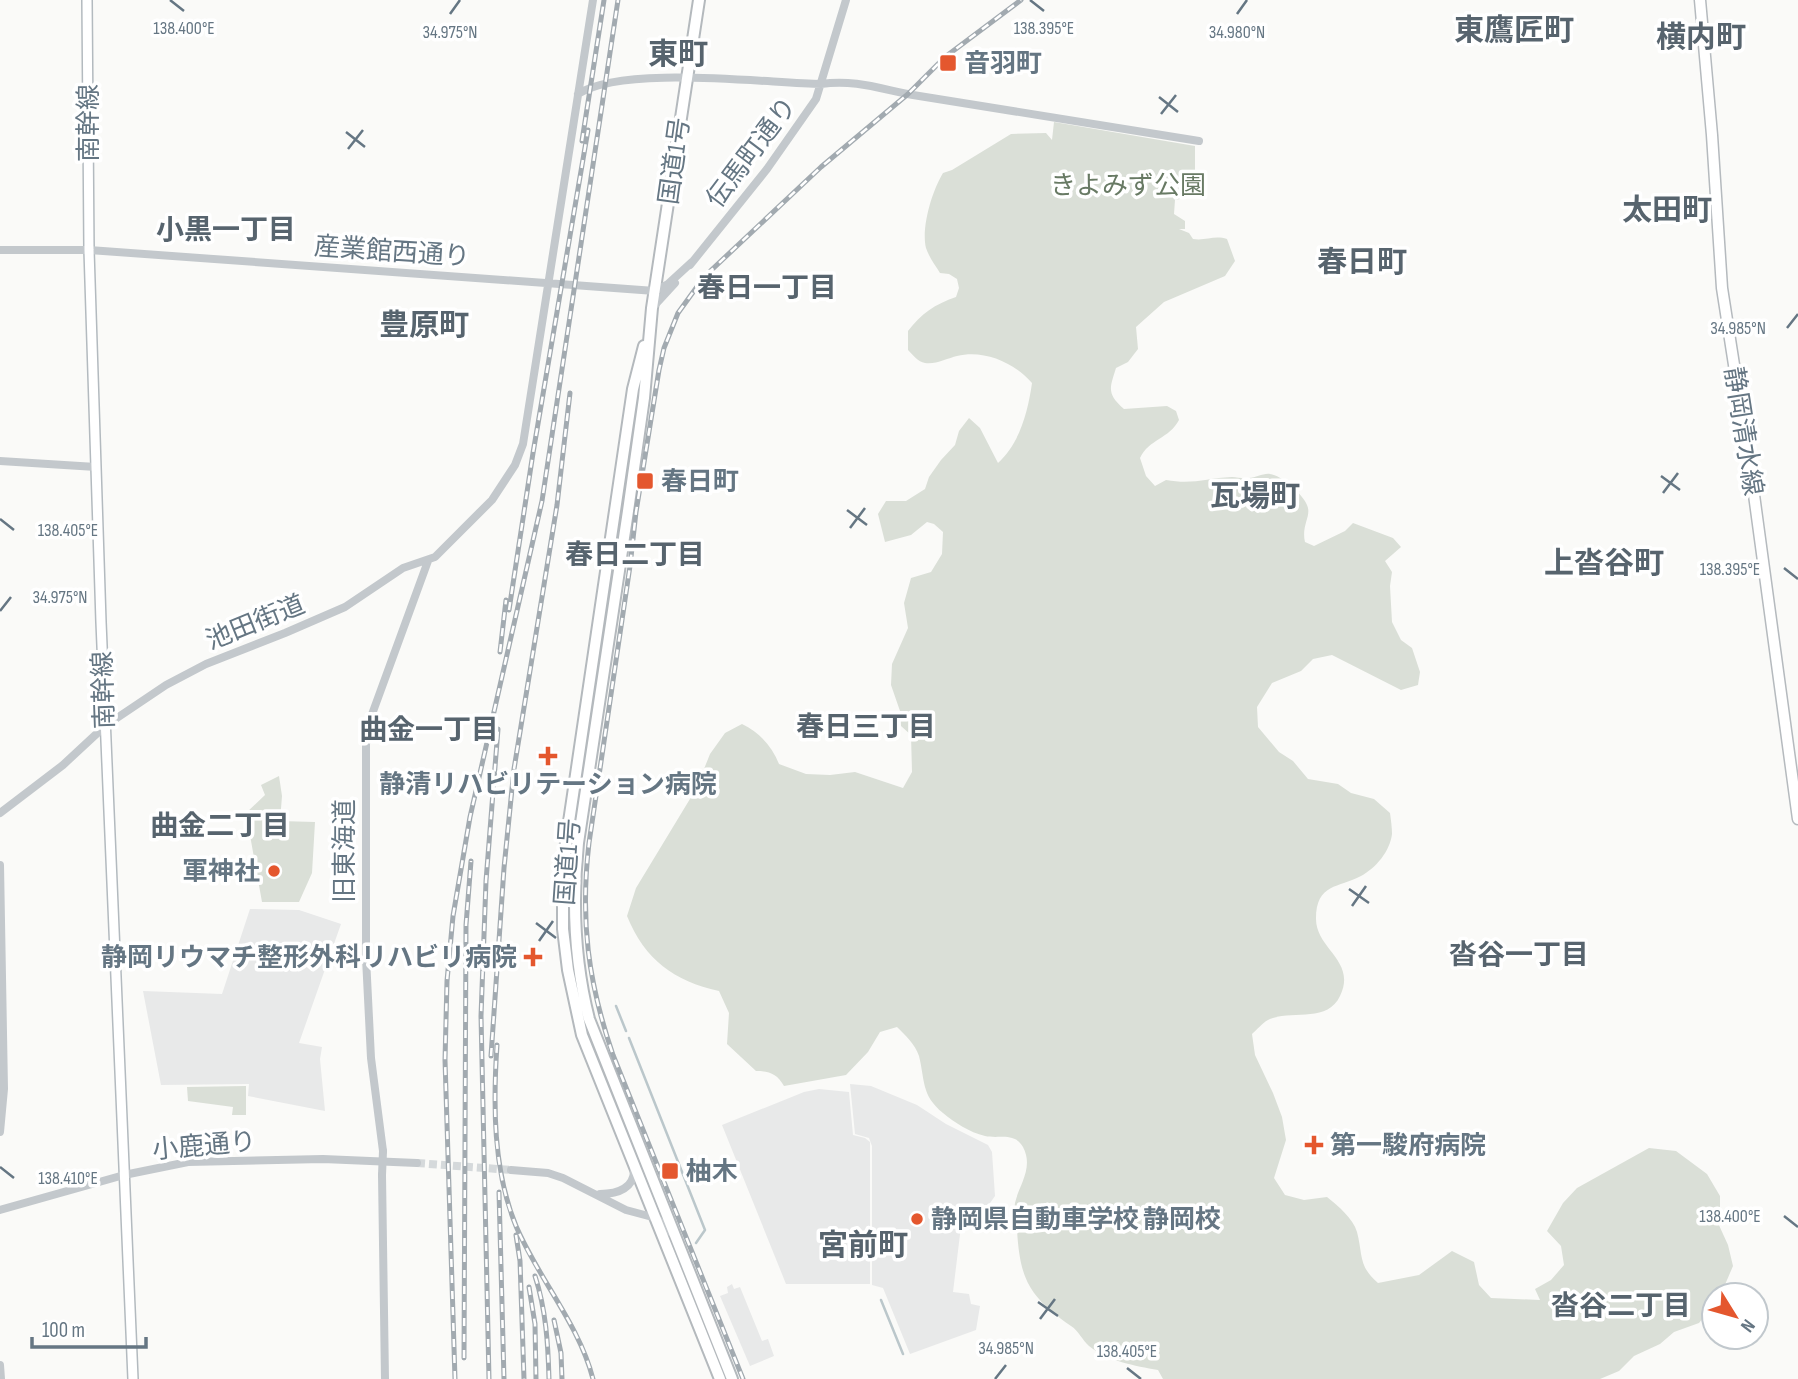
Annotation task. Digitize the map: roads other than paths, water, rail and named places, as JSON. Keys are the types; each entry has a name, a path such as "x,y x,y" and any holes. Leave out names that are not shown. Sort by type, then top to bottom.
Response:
{"highway":[{"name":"国道1号","path":"699,0 652,308 644,398 578,843 574,921 589,1018 732,1379"},
{"name":"国道1号","path":"650,323 633,389 566,842 563,929 576,1014 582,1035 720,1379"}],"main road":[{"name":"南幹線","path":"87,0 89,250 96,467 133,1379"},
{"name":"静岡清水線","path":"1700,0 1722,288 1752,480 1798,819"}],"street":[{"name":"池田街道","path":"0,813 63,765 105,726 145,698 206,664 345,607 403,568 428,561 483,511 499,491 515,465 523,444 593,0"},
{"name":"伝馬町通り","path":"652,308 767,169 816,99 846,0"},
{"path":"578,94 624,81 687,78 877,85 908,94 1199,141"},
{"name":"産業館西通り","path":"0,250 89,250 655,291"},
{"path":"655,291 668,284 692,262"},
{"path":"0,461 96,467"},
{"name":"旧東海道","path":"385,1379 381,1229 383,1151 370,1058 366,958 366,744 371,717 428,561"},
{"path":"0,865 4,1089 0,1132"},
{"name":"小鹿通り","path":"0,1210 176,1163 323,1159 417,1163"},
{"path":"597,1194 612,1194 626,1188 634,1176 634,1162"},
{"path":"512,1170 548,1173 626,1210 656,1218 675,1236"},
{"path":"656,1218 657,1193"},
{"path":"0,1365 1,1379"}],"waterway":[{"path":"616,1006 626,1031"},
{"path":"629,1038 705,1230 696,1243"},
{"path":"881,1300 903,1354"}],"tunnel":[{"path":"417,1163 511,1170"}],"railway":[{"path":"582,141 604,0"},
{"path":"455,1379 445,1060 447,981 453,916 470,817 542,501 618,0"},
{"path":"743,1379 613,1055 597,1002 588,950 585,898 589,843 659,370 664,348 678,313 704,277 821,167 908,94 945,57 1021,0"},
{"path":"509,610 588,130"},
{"path":"491,1056 514,769 557,505 570,393"},
{"path":"500,652 506,600"},
{"path":"489,1379 481,1016 486,881 498,729"},
{"path":"464,1358 466,925 471,861"},
{"path":"497,1045 496,1137 508,1205 525,1245 578,1339 593,1379"},
{"path":"499,1192 504,1379"},
{"path":"516,1235 520,1261 524,1379"},
{"path":"535,1276 546,1327 549,1379"},
{"path":"529,1287 535,1324 536,1379"},
{"path":"554,1320 561,1353 562,1379"}],"place":[{"name":"音羽町","path":"948,63"},
{"name":"春日町","path":"645,481"},
{"name":"静清リハビリテーション病院","path":"548,756"},
{"name":"軍神社","path":"274,871"},
{"name":"静岡リウマチ整形外科リハビリ病院","path":"533,957"},
{"name":"第一駿府病院","path":"1314,1145"},
{"name":"柚木","path":"670,1171"},
{"name":"静岡県自動車学校 静岡校","path":"917,1219"}],"district":[{"name":"東鷹匠町","path":"1514,30"},
{"name":"横内町","path":"1701,37"},
{"name":"東町","path":"678,54"},
{"name":"太田町","path":"1667,210"},
{"name":"小黒一丁目","path":"226,229"},
{"name":"春日町","path":"1362,262"},
{"name":"春日一丁目","path":"767,287"},
{"name":"豊原町","path":"424,325"},
{"name":"瓦場町","path":"1255,496"},
{"name":"春日二丁目","path":"635,554"},
{"name":"上沓谷町","path":"1604,563"},
{"name":"春日三丁目","path":"866,726"},
{"name":"曲金一丁目","path":"429,729"},
{"name":"曲金二丁目","path":"220,825"},
{"name":"沓谷一丁目","path":"1519,954"},
{"name":"宮前町","path":"863,1245"},
{"name":"沓谷二丁目","path":"1621,1305"}],"park label":[{"name":"きよみず公園","path":"1128,185"}]}
